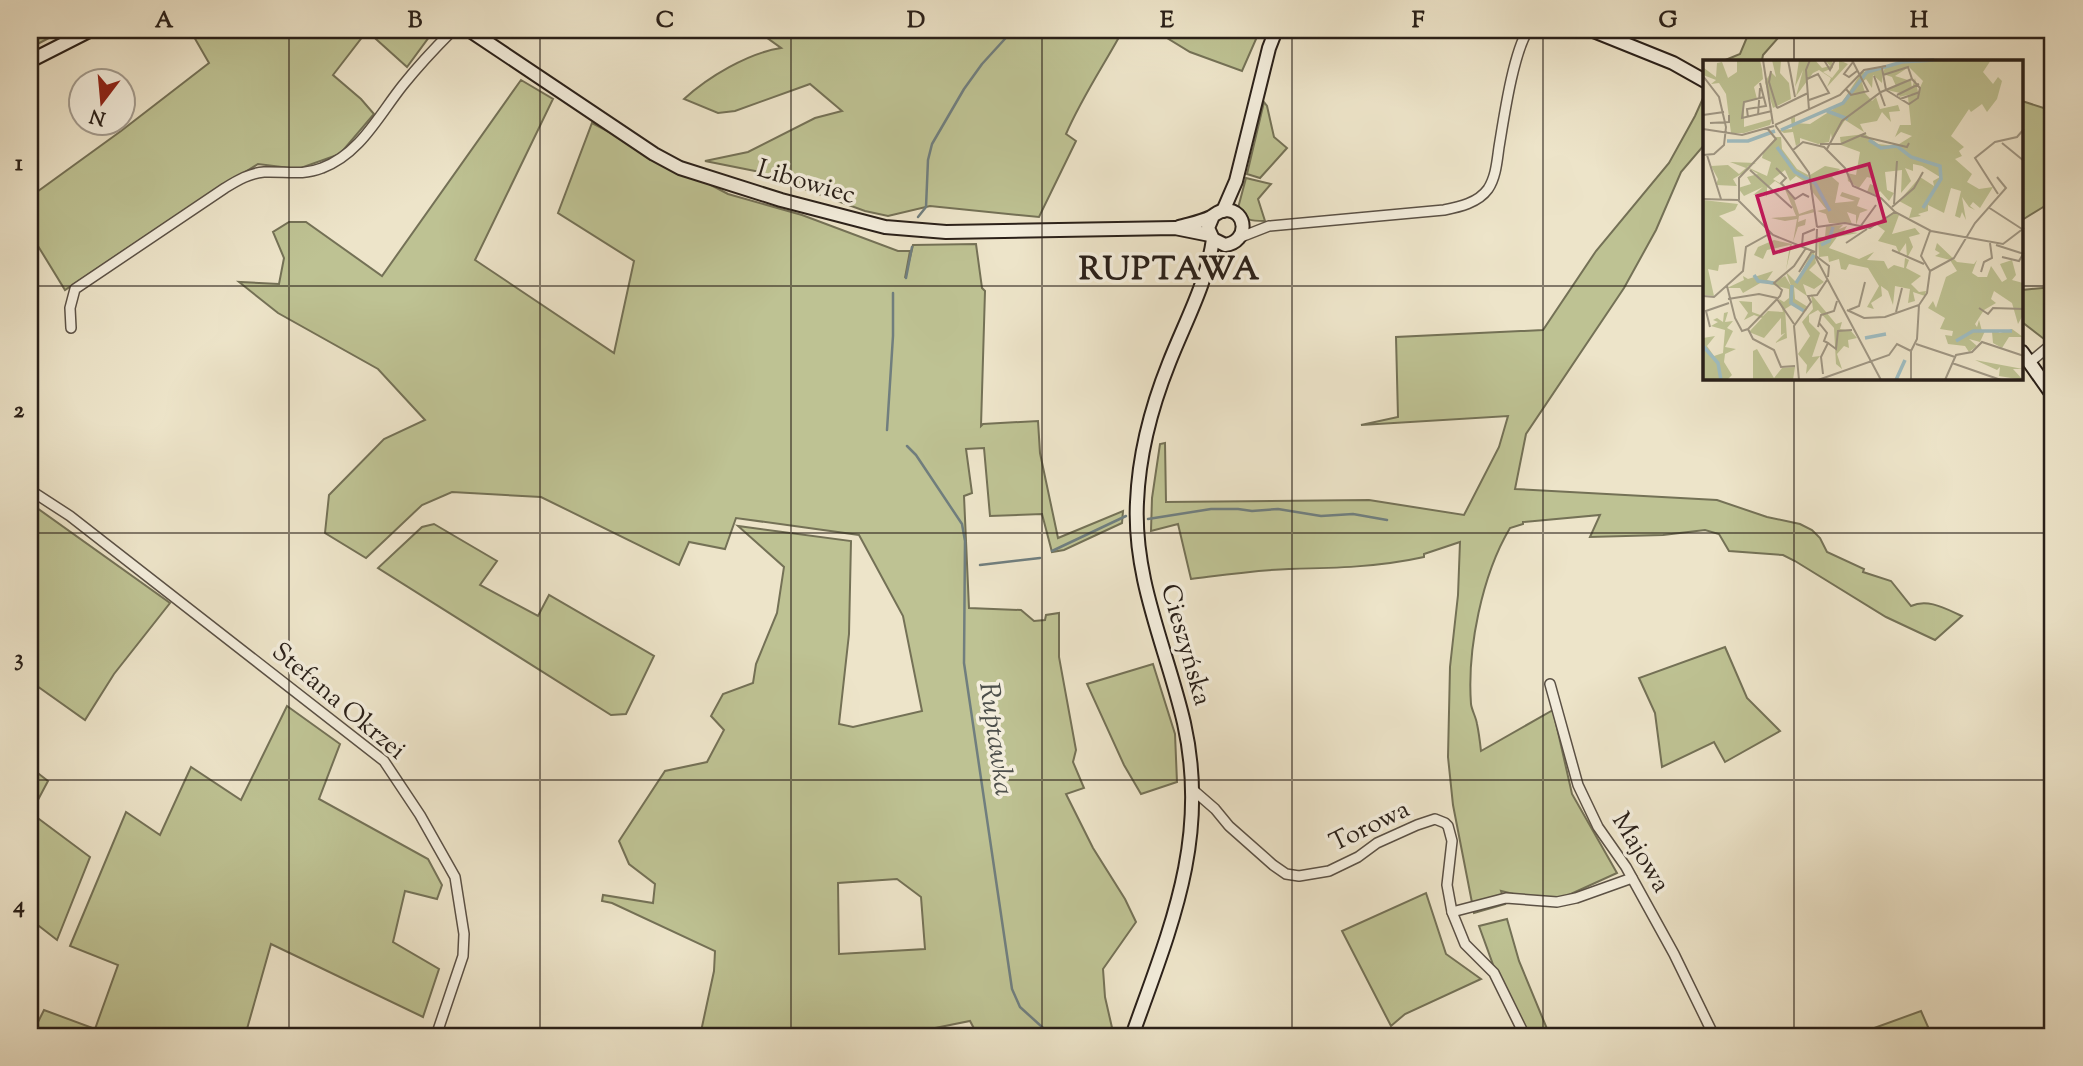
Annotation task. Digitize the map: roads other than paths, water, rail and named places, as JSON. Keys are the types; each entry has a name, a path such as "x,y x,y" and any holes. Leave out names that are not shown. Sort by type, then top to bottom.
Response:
{"main road":[{"path":"30,61 91,30"},
{"name":"Libowiec","path":"469,30 674,165 709,179 847,219 885,228 942,232 1175,228 1216,240"},
{"path":"1236,181 1243,229 1241,237 1234,243 1216,240 1208,228 1236,181 1269,48 1276,30"},
{"path":"1591,30 1673,63 1703,80"},
{"path":"1218,213 1240,218"},
{"name":"Libowiec","path":"1175,228 1218,213"},
{"name":"Cieszyńska","path":"1132,1036 1180,895 1193,822 1184,723 1144,586 1138,541 1137,505 1142,454 1153,405 1208,269 1216,240"},
{"path":"2025,358 2053,396"}],"street":[{"path":"71,328 70,308 75,289 225,187 246,176 265,172 298,174 323,168 340,160 364,138 422,61 453,30"},
{"path":"1241,237 1269,226 1444,210 1462,206 1482,196 1493,179 1504,114 1522,41 1528,30"},
{"path":"1240,218 1269,226"},
{"path":"2025,358 2053,343"},
{"name":"Stefana Okrzei","path":"30,490 80,524 384,761 420,815 455,877 464,934 463,956 436,1036"},
{"name":"Majowa","path":"1550,684 1578,785 1598,827 1632,878 1674,954 1714,1036"},
{"name":"Torowa","path":"1192,789 1273,864 1286,874 1299,876 1329,871 1358,857 1387,838 1417,825 1435,819 1441,820 1448,826 1452,841 1447,885 1452,912 1465,944 1494,973 1525,1036"},
{"path":"1452,912 1506,898 1542,902 1576,898 1632,878"}],"waterway":[{"name":"Ruptawka","path":"918,217 926,207 928,160 932,144 964,89 982,64 1013,30"},
{"name":"Ruptawka","path":"906,278 912,247"},
{"name":"Ruptawka","path":"887,430 893,293"},
{"name":"Ruptawka","path":"907,446 916,455 962,524 965,541 964,663 1012,989 1020,1007 1052,1036"},
{"path":"1148,519 1211,509 1278,509 1321,516 1353,514 1387,520"},
{"path":"1052,551 1126,516"},
{"path":"980,565 1040,558"}],"district":[{"name":"RUPTAWA","path":"1170,271"}]}
